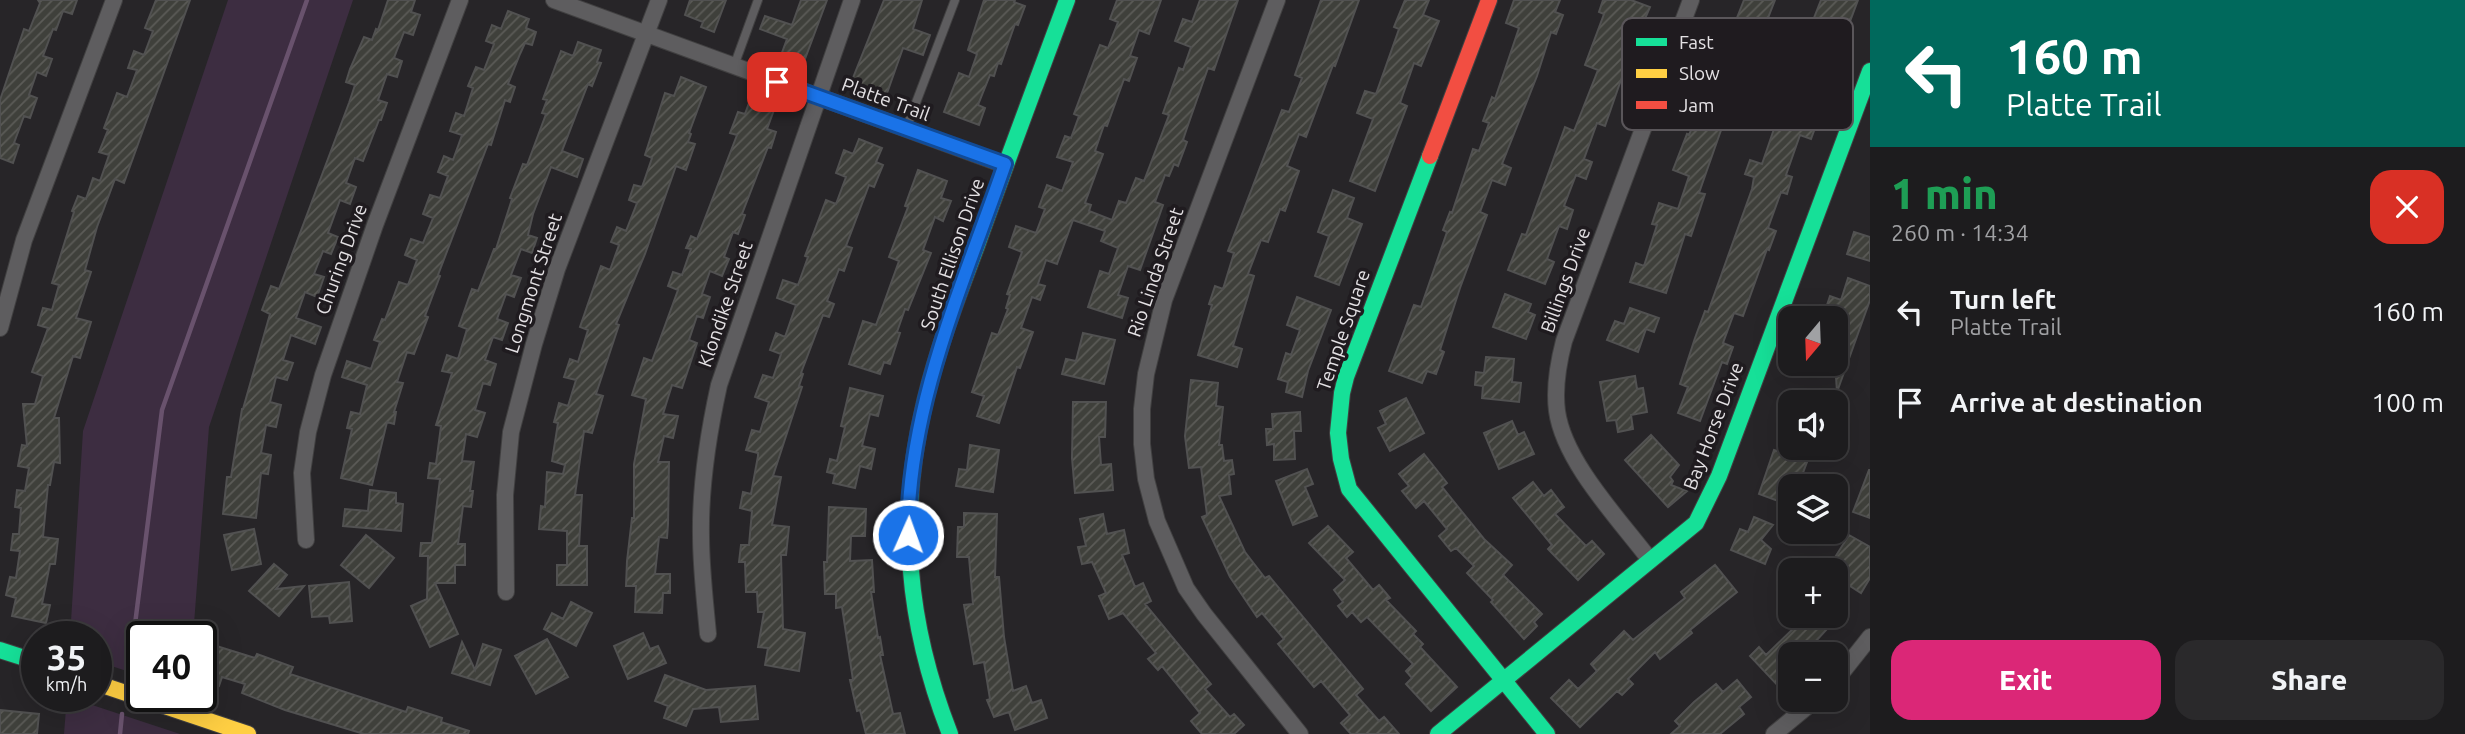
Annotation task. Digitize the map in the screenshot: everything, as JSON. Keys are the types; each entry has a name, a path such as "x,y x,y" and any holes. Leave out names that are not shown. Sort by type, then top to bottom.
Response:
{"street":[{"path":"0,328 24,240 114,0"},
{"name":"Churing Drive","path":"306,540 302,473 308,432 323,375 375,225 460,0"},
{"name":"Longmont Street","path":"506,592 505,495 511,432 557,269 659,0"},
{"name":"Klondike Street","path":"708,634 701,536 703,475 708,432 719,385 852,0"},
{"name":"South Ellison Drive","path":"950,734 928,676 911,593 908,519 912,467 920,421 940,351 1005,164 1067,0"},
{"name":"Rio Linda Street","path":"1277,0 1164,300 1146,374 1142,444 1146,480 1157,521 1186,587 1204,614 1300,734"},
{"name":"Temple Square","path":"1489,0 1346,377 1336,435 1339,459 1349,489 1547,734"},
{"name":"Billings Drive","path":"1684,18 1691,0"},
{"name":"Platte Trail","path":"561,1 1005,164"},
{"name":"Bay Horse Drive","path":"1853,116 1870,71"},
{"name":"Billings Drive","path":"1643,130 1564,341 1558,362 1556,397 1560,428 1572,456 1650,560"},
{"name":"Bay Horse Drive","path":"1438,734 1696,523 1718,476 1848,130"},
{"path":"1848,665 1870,637"},
{"path":"0,650 21,657"},
{"path":"112,688 248,734"},
{"path":"1774,734 1801,712"}],"lane":[{"path":"734,66 758,0"},
{"path":"906,129 954,0"}],"shaded area":[{"path":"228,0 353,0 209,427 194,621 126,621 126,671 112,666 112,621 71,621 83,431"},
{"path":"66,712 112,712 180,734 64,734"}],"building":[{"path":"38,0 77,0 72,14 63,11 56,30 53,29 43,56 52,59 46,76 37,72 29,95 37,98 30,118 24,116 14,143 19,145 13,163 0,158 0,100 24,29 29,31 40,3"},
{"path":"156,0 190,0 124,183 115,179 85,270 91,272 76,318 91,322 80,358 73,356 54,418 59,418 60,463 54,462 48,485 43,537 58,539 55,564 50,564 42,604 50,605 46,621 36,621 12,616 16,598 6,595 10,577 16,578 20,551 11,550 13,534 19,534 21,508 15,507 17,490 25,491 29,468 18,466 22,445 27,446 23,404 35,404 43,376 32,372 48,328 38,325 43,308 52,310 59,285 52,283 74,212 72,211 78,196 86,199 93,178 100,181 109,155 99,152 108,130 104,128 117,93 127,97 137,70 128,68 134,51 144,55 153,31 145,28"},
{"path":"388,0 415,0 411,12 420,15 413,35 404,32 394,58 402,61 397,77 387,74 378,100 387,103 363,161 355,158 346,183 356,187 350,204 340,200 328,233 338,237 331,254 323,251 314,274 324,277 317,297 305,292 296,318 321,327 315,344 291,335 283,360 293,363 287,380 276,377 270,402 281,405 276,427 266,425 261,453 271,455 268,474 261,473 256,518 223,514 227,477 231,477 242,409 270,314 262,310 271,286 279,289 349,103 355,85 346,82 350,69 364,37 372,40 376,29 378,30"},
{"path":"690,0 726,0 714,32 701,27 703,22 685,15"},
{"path":"801,0 827,0 802,67 780,58 787,39 760,29 765,16 792,25"},
{"path":"884,0 922,0 913,29 930,35 923,55 903,48 886,96 851,83"},
{"path":"984,0 1015,0 1014,2 1025,6 1018,25 1015,24 1001,64 998,63 994,76 990,75 978,105 985,108 979,125 944,112 959,73 969,77 977,54 968,50"},
{"path":"1117,0 1161,0 1149,34 1139,30 1130,56 1137,58 1129,81 1124,79 1095,151 1103,154 1085,203 1091,205 1089,211 1112,220 1119,201 1126,203 1136,178 1144,181 1169,115 1163,113 1179,68 1183,70 1191,47 1175,41 1183,19 1192,22 1200,0 1238,0 1214,70 1208,68 1183,140 1187,142 1178,166 1174,164 1169,176 1165,175 1155,202 1163,205 1140,270 1128,266 1118,295 1128,298 1122,318 1088,307 1100,271 1109,274 1118,248 1101,241 1105,231 1073,220 1057,264 1046,260 1038,284 1045,286 1040,300 1032,297 1021,328 1033,332 1020,368 1017,367 999,423 977,416 984,396 972,392 992,333 998,335 1008,309 1006,308 1010,295 1007,294 1022,252 1009,247 1016,226 1036,233 1045,209 1039,207 1047,185 1062,191 1073,162 1057,157 1065,136 1071,138 1079,116 1074,114 1100,45 1108,48 1118,22 1110,19"},
{"path":"1321,0 1359,0 1306,137 1299,134 1287,166 1299,171 1285,211 1280,209 1268,242 1261,240 1248,274 1254,276 1233,346 1242,349 1237,367 1198,355 1212,305 1209,304 1215,286 1223,289 1234,253 1228,251 1282,110 1289,112 1302,78 1295,75"},
{"path":"1405,0 1429,0 1423,15 1439,21 1421,66 1414,63 1400,103 1407,106 1375,191 1350,181 1373,119 1357,113 1365,91 1376,94 1399,29 1394,27"},
{"path":"1514,0 1560,0 1555,12 1563,15 1556,34 1551,32 1537,76 1502,164 1511,168 1505,185 1492,180 1480,212 1487,215 1440,350 1444,352 1436,374 1427,371 1422,383 1389,371 1414,305 1421,307 1447,232 1443,230 1450,212 1452,213 1473,149 1479,151 1489,123 1483,121 1492,97 1495,99 1519,28 1506,23"},
{"path":"1603,0 1631,0 1650,7 1645,18 1622,18 1622,77 1605,126 1597,123 1584,159 1592,162 1586,179 1576,175 1564,206 1573,210 1567,229 1559,226 1547,259 1554,262 1545,284 1508,270 1522,234 1526,235 1565,127 1574,131 1598,70 1585,65 1604,14 1599,12"},
{"path":"1744,0 1775,0 1768,18 1737,18"},
{"path":"1821,0 1858,0 1851,18 1814,18"},
{"path":"508,11 529,19 526,28 536,32 532,45 525,43 520,54 508,84 515,87 510,102 505,100 491,145 488,144 438,275 440,276 425,316 428,317 414,354 407,352 397,382 403,383 394,412 394,424 387,422 372,485 341,478 352,429 347,428 351,412 360,414 367,385 342,377 347,361 371,369 380,342 374,340 382,319 385,320 399,282 408,285 417,260 405,255 411,239 423,243 433,218 423,214 430,195 440,198 448,176 438,172 444,156 453,160 462,135 450,131 456,113 464,116 473,88 468,86 476,67 484,70 494,44 486,41 492,25 501,29"},
{"path":"578,42 601,50 597,62 601,63 592,86 588,84 562,151 583,159 577,177 551,167 528,235 537,238 532,253 521,249 511,275 521,278 514,297 506,294 497,319 508,323 502,340 493,337 485,360 496,364 490,385 483,383 475,410 485,413 477,437 466,434 462,461 474,462 471,507 463,506 458,544 465,544 465,565 455,565 455,583 435,583 458,634 430,647 411,606 427,599 428,556 420,556 421,543 432,543 440,479 428,478 430,463 436,464 441,426 436,425 452,373 442,371 447,355 458,359 467,329 459,326 472,289 478,291 496,249 512,199 510,198 523,164 527,165 546,114 542,113 547,100 543,99 561,51 573,56"},
{"path":"681,77 706,87 689,133 688,142 695,144 686,170 676,166 645,254 616,324 619,325 596,394 603,396 592,433 584,431 575,495 582,495 579,546 587,546 587,585 557,585 557,565 567,565 567,531 539,529 541,506 545,507 547,472 563,474 565,465 552,461 558,423 554,422 559,403 568,406 576,380 564,377 570,359 578,362 588,330 580,327 601,266 610,270 619,245 611,242 617,227 626,231 637,203 629,200 634,185 642,187 652,158 645,155 665,93 674,96"},
{"path":"750,100 774,110 767,129 776,132 742,214 745,215 738,234 733,232 724,257 729,259 722,276 710,271 702,294 710,297 703,318 697,316 689,340 697,343 682,388 672,385 663,414 678,416 673,438 664,436 658,462 669,462 668,524 667,538 659,537 655,574 670,574 670,593 663,593 662,613 635,612 636,586 626,586 627,561 634,518 634,464 646,399 632,395 644,358 652,361 678,290 668,286 673,272 682,275 691,249 686,248 691,236 697,239 737,135 730,133 738,112 745,114"},
{"path":"1691,130 1721,130 1699,193 1705,194 1691,236 1685,234 1666,293 1630,282 1636,263 1644,266 1657,225 1652,224 1659,203 1678,209 1689,176 1673,170 1687,134 1689,135"},
{"path":"1774,130 1814,130 1811,139 1800,135 1786,175 1792,177 1787,194 1781,192 1768,228 1776,231 1743,316 1734,313 1723,343 1733,347 1727,364 1722,362 1700,421 1678,413 1688,387 1680,384 1752,189 1754,177 1745,174 1750,160 1762,164"},
{"path":"859,139 882,148 876,162 883,165 874,187 869,185 846,246 852,248 844,271 839,269 827,301 834,304 829,317 823,315 801,373 803,374 799,386 802,387 773,476 781,477 772,525 789,527 786,555 781,555 783,629 805,633 799,671 765,665 768,648 758,647 764,612 758,612 757,592 746,592 745,562 739,562 741,545 749,545 752,511 740,508 743,492 751,494 758,456 758,453 746,450 752,430 760,432 769,402 755,397 763,375 773,378 781,354 770,350 776,333 785,337 796,305 777,298 783,280 798,285 808,257 805,256 826,200 836,204 846,177 836,173 844,150 853,154"},
{"path":"918,170 947,181 941,198 951,201 943,221 935,217 923,250 931,253 908,310 905,309 890,364 884,362 880,374 849,364 863,321 876,325 899,261 889,257 908,207 905,206"},
{"path":"1333,190 1354,198 1347,218 1362,224 1339,285 1315,276 1329,236 1318,232"},
{"path":"1854,232 1870,237 1870,261 1847,254"},
{"path":"1848,278 1870,286 1870,300 1848,361 1848,306 1827,306 1830,296 1841,300"},
{"path":"1505,294 1531,304 1528,312 1535,315 1526,339 1493,327"},
{"path":"1297,297 1331,310 1308,371 1302,397 1286,392 1288,382 1278,379 1286,353 1291,355 1300,330 1287,325"},
{"path":"1630,308 1659,318 1654,332 1646,329 1638,352 1607,340 1615,321 1624,324"},
{"path":"1083,333 1115,340 1104,384 1062,374 1066,359 1076,361"},
{"path":"1486,357 1514,359 1512,382 1521,383 1519,402 1482,398 1483,386 1475,385 1476,372 1484,373"},
{"path":"1635,376 1637,389 1643,388 1647,412 1631,415 1633,429 1618,432 1616,420 1607,421 1600,382"},
{"path":"1834,376 1843,376 1838,390 1837,390 1836,377"},
{"path":"1191,380 1218,383 1216,406 1223,407 1219,445 1222,445 1224,461 1232,460 1234,474 1229,475 1231,494 1219,496 1245,552 1265,578 1269,576 1363,689 1356,695 1379,721 1384,717 1399,734 1351,734 1341,723 1350,715 1321,681 1314,687 1278,644 1284,639 1262,613 1257,617 1230,577 1202,517 1207,515 1201,467 1189,468 1185,436"},
{"path":"850,388 883,396 878,416 870,414 862,446 875,449 871,469 860,466 855,488 833,483 835,474 827,472 830,459 837,461 845,427 841,426"},
{"path":"1406,398 1424,433 1390,451 1378,428 1386,424 1380,411"},
{"path":"1073,402 1106,402 1105,437 1099,437 1101,465 1111,464 1113,490 1075,493 1072,458"},
{"path":"1300,412 1301,431 1294,431 1295,459 1274,460 1274,444 1267,445 1266,429 1273,429 1272,414"},
{"path":"1512,421 1518,435 1524,432 1534,454 1499,469 1484,433"},
{"path":"1651,435 1679,465 1670,477 1673,481 1671,485 1687,491 1668,507 1625,460"},
{"path":"970,445 999,450 993,492 956,486 959,469 967,470"},
{"path":"1774,450 1778,451 1778,460 1807,462 1802,474 1778,474 1778,501 1759,494"},
{"path":"1424,454 1447,483 1442,487 1484,539 1512,565 1503,575 1542,614 1534,622 1537,626 1524,639 1467,573 1474,566 1456,548 1451,551 1439,536 1447,529 1424,501 1416,508 1402,491 1409,486 1399,474"},
{"path":"1307,469 1313,484 1305,487 1317,516 1293,525 1276,481"},
{"path":"1870,470 1870,518 1853,512"},
{"path":"1533,482 1544,496 1551,490 1564,507 1555,514 1586,546 1592,541 1604,554 1578,580 1548,549 1552,545 1513,498"},
{"path":"370,490 396,493 396,503 403,504 401,531 343,526 345,509 368,511"},
{"path":"829,507 866,509 865,536 851,536 850,561 872,560 874,592 871,592 883,655 880,655 893,714 900,713 905,734 866,734 860,710 857,711 850,680 853,680 842,607 836,608 836,594 825,594 824,562 827,562"},
{"path":"964,513 997,514 995,577 999,577 1004,637 1013,691 1026,686 1032,703 1041,700 1047,718 1015,730 1009,712 994,717 987,700 990,699 984,662 974,664 964,605 973,604 969,557 957,557 958,527 964,527"},
{"path":"1103,514 1107,534 1124,530 1129,553 1122,555 1135,587 1143,583 1151,601 1145,604 1211,684 1205,689 1230,717 1234,714 1244,725 1234,734 1202,734 1191,721 1200,713 1162,666 1158,670 1148,659 1156,653 1123,613 1109,619 1099,596 1106,593 1092,562 1082,564 1078,547 1086,546 1080,519"},
{"path":"1754,517 1773,525 1761,540 1771,549 1765,564 1731,550 1740,529 1748,532"},
{"path":"1328,526 1353,552 1346,558 1373,590 1379,585 1390,598 1386,600 1416,631 1413,634 1423,644 1420,647 1457,687 1431,711 1406,684 1412,678 1406,671 1413,664 1367,617 1361,622 1352,612 1347,617 1338,606 1343,602 1334,590 1345,580 1309,543"},
{"path":"254,529 261,564 232,570 224,535"},
{"path":"366,535 394,558 369,588 341,565"},
{"path":"1848,537 1870,547 1870,578 1861,593 1848,585 1848,558 1835,558 1843,544 1848,544"},
{"path":"274,564 287,575 276,589 304,586 279,616 249,591"},
{"path":"1715,565 1737,592 1690,630 1692,633 1660,659 1655,652 1628,679 1633,684 1622,695 1617,691 1580,727 1551,698 1569,680 1578,689 1597,671 1591,664 1624,631 1633,640 1685,598 1681,592"},
{"path":"349,582 352,621 330,623 329,616 312,617 309,586"},
{"path":"571,602 592,613 576,646 544,629 552,613 563,619"},
{"path":"1794,628 1828,628 1815,642 1779,642"},
{"path":"643,633 650,649 658,646 666,663 628,679 614,646"},
{"path":"547,639 568,677 536,694 515,656"},
{"path":"462,642 475,670 483,644 501,650 490,685 452,673"},
{"path":"1778,643 1778,686 1750,656 1759,647 1766,655"},
{"path":"217,646 255,658 257,654 293,667 290,674 406,712 408,707 442,718 441,722 469,731 468,734 364,734 285,710 242,693 245,684 222,677 219,686"},
{"path":"665,675 706,690 755,686 758,719 721,722 719,707 693,709 686,726 664,718 668,706 655,701"},
{"path":"1737,680 1751,697 1739,707 1744,714 1720,734 1671,734 1680,726 1675,721 1716,684 1723,692"},
{"path":"0,710 39,714 37,734 0,734"}],"waterway":[{"path":"135,621 162,410 307,0"},
{"path":"120,734 122,714"}],"traffic: fast":[{"path":"950,734 924,652 911,570 909,528 916,444 930,381 949,322 1067,0"},
{"path":"1853,117 1870,71"},
{"path":"1438,734 1696,523 1719,476 1848,130"},
{"path":"1430,156 1346,377 1338,433 1341,459 1349,489 1547,734"},
{"path":"0,650 21,657"}],"traffic: slow":[{"path":"112,688 248,734"}],"traffic: jam":[{"path":"1430,156 1489,0"}],"route":[{"path":"777,82 1005,164 940,351 920,421 912,467 908,535"}]}
